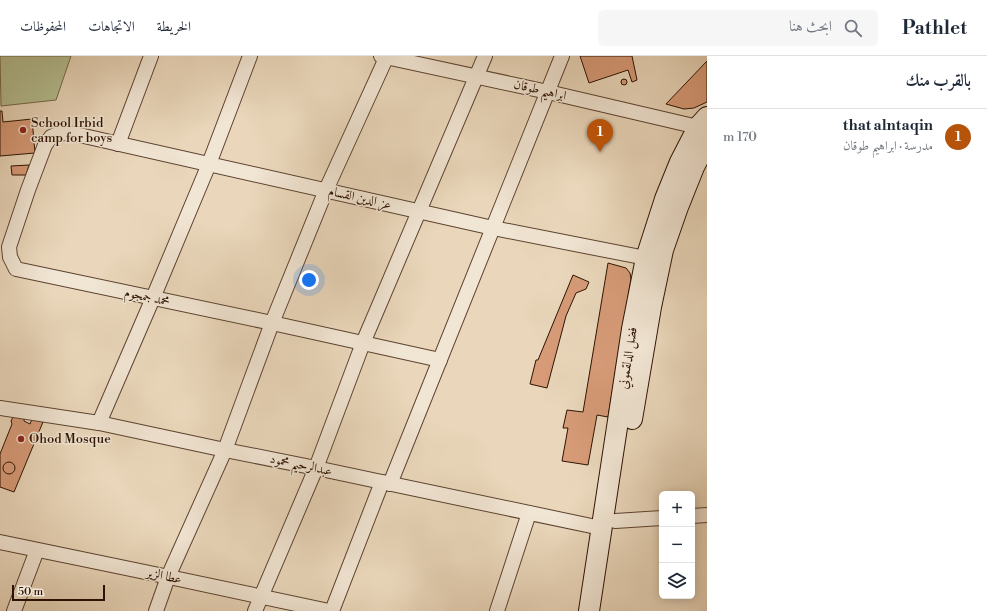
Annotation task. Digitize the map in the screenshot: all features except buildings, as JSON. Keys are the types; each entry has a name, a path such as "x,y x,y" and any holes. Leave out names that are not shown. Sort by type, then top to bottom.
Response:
{"main road":[{"name":"فضل الدلقموني","path":"602,611 608,524 632,329 646,258 665,199 680,162 704,129"},
{"name":"فضل الدلقموني","path":"589,611 663,250 691,174 704,129"}],"street":[{"path":"118,144 151,56"},
{"path":"99,423 209,164 250,56"},
{"path":"156,611 168,577 225,450 272,323 326,190 385,56"},
{"name":"ابراهيم طوقان","path":"385,56 548,92 704,129"},
{"path":"255,611 316,468 363,343 485,56"},
{"path":"332,611 440,360 562,56"},
{"name":"محمد جمجوم","path":"75,134 60,133 51,137 44,145 9,247 10,257 16,269 440,360"},
{"name":"عز الدين القسام","path":"75,134 493,228 646,258"},
{"name":"عبدالرحيم محمود","path":"0,408 99,423 529,513 608,524 659,518"},
{"path":"497,611 529,513"},
{"path":"695,516 707,515"},
{"name":"عطا الزير","path":"0,542 329,611"},
{"path":"14,611 37,550"}],"green space":[{"path":"0,56 71,56 56,100 1,106"}],"place":[{"name":"School Irbid camp for boys","path":"23,130"},
{"name":"that alntaqin","path":"600,152"},
{"name":"Ohod Mosque","path":"21,439"}]}
